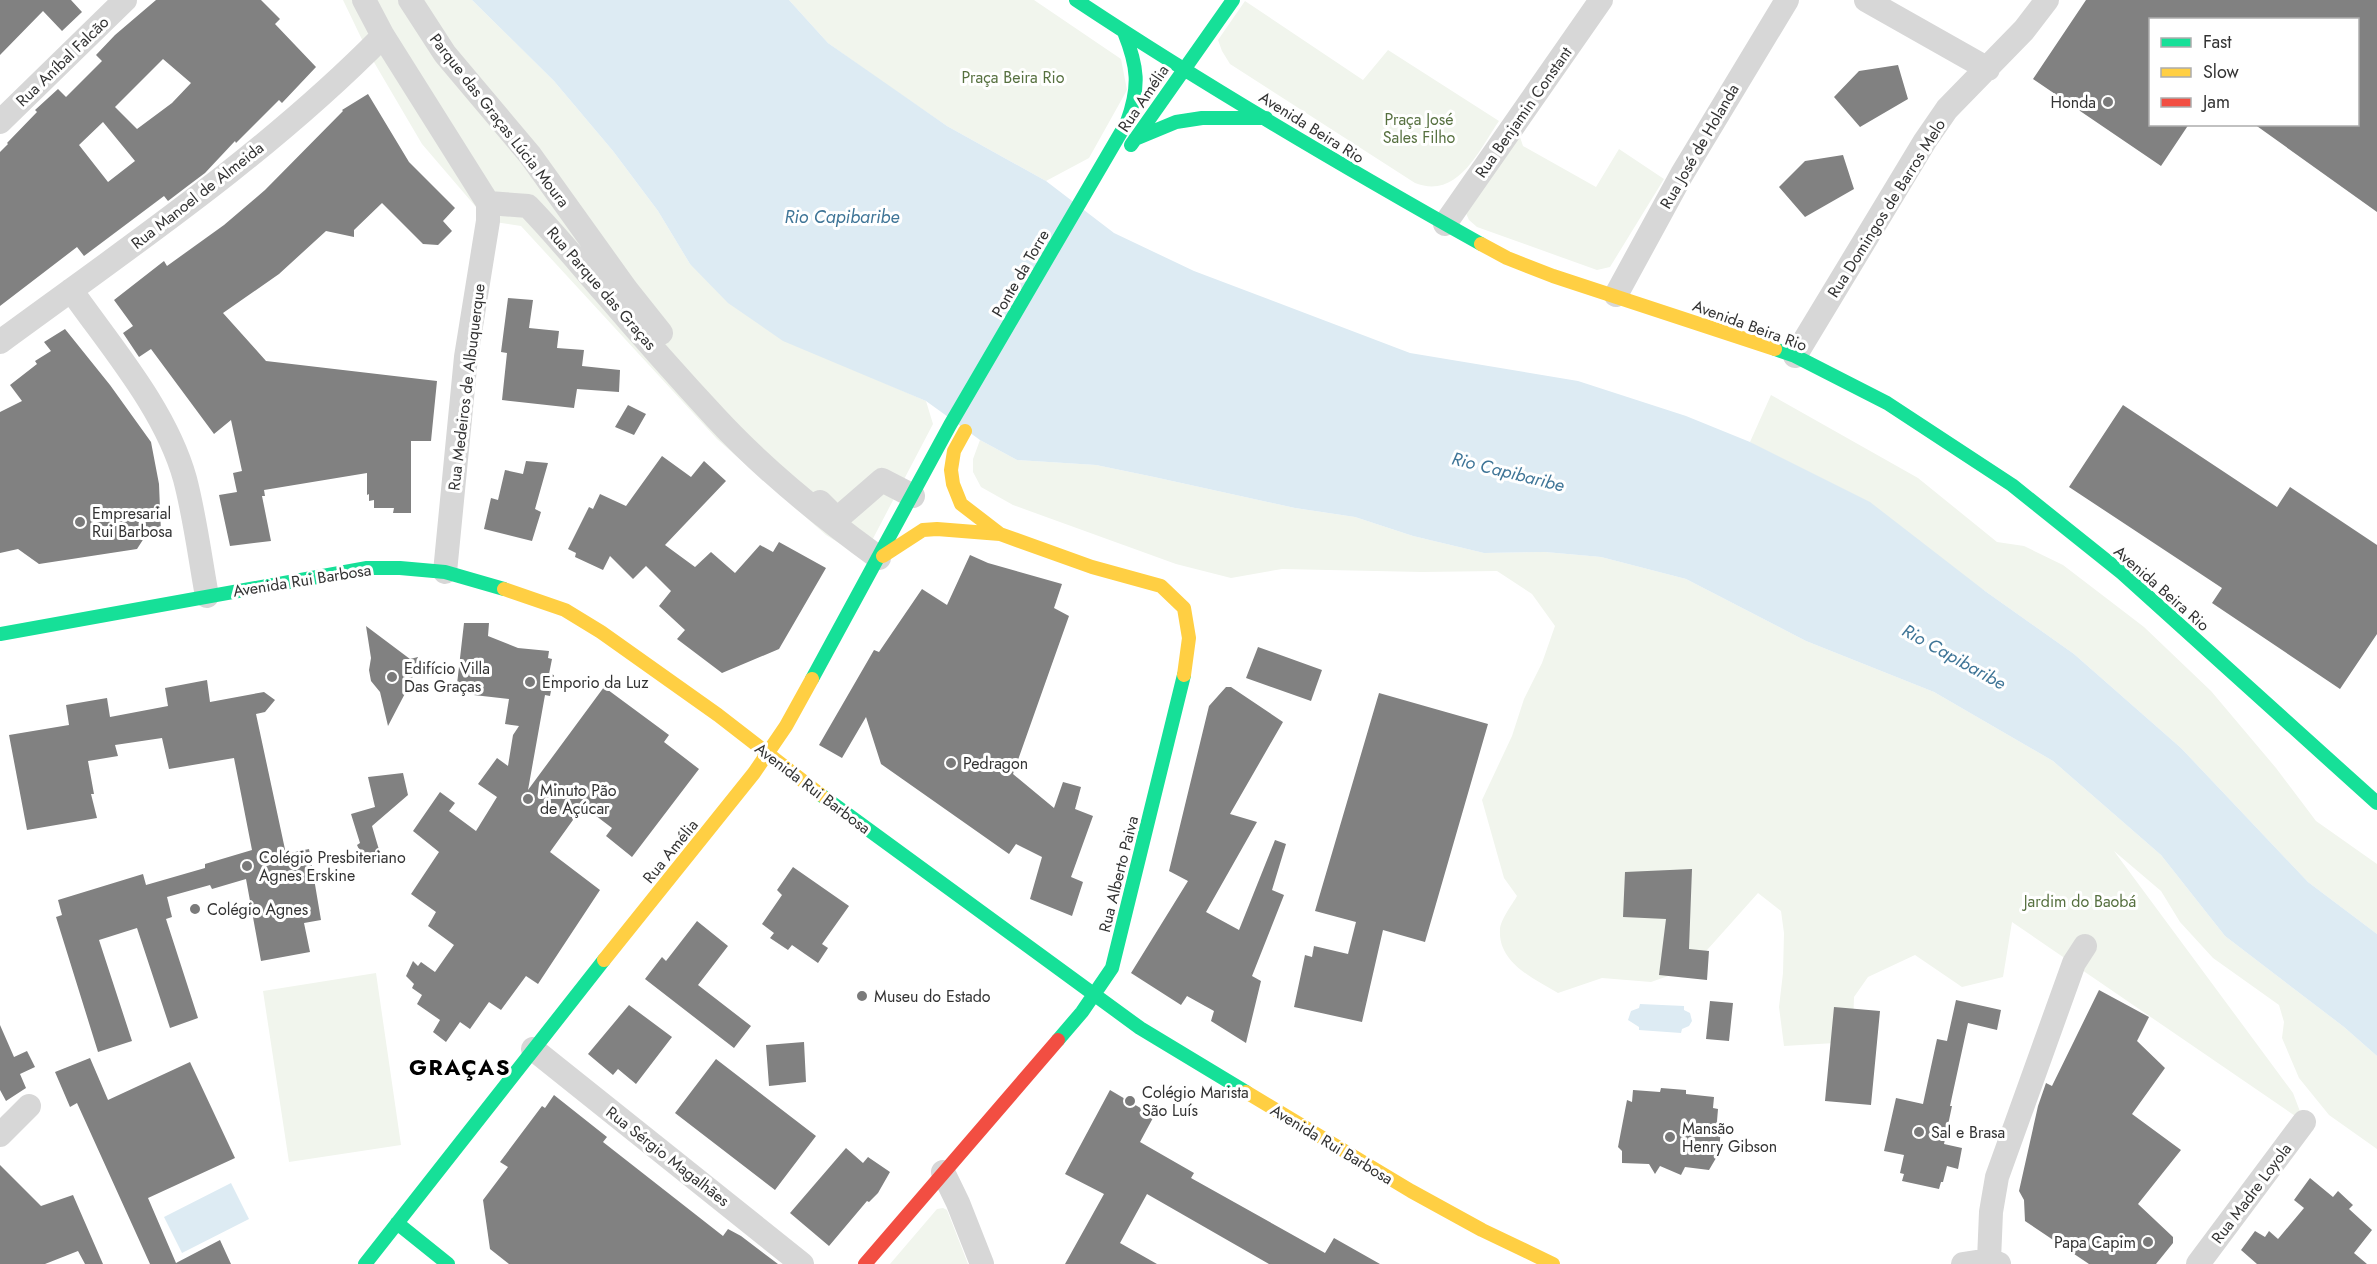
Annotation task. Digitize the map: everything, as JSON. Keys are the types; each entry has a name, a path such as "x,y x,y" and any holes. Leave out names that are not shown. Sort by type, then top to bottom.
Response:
{"main road":[{"name":"Avenida Beira Rio","path":"1076,0 1124,32 1368,181 1507,258 1553,276 1795,356 1887,403 2012,485 2057,519 2122,573 2377,803"},
{"name":"Rua Amélia","path":"1233,0 1130,147 1176,122 1202,118 1266,118"},
{"path":"1195,29 1221,16"},
{"path":"1215,51 1214,33 1221,16"},
{"name":"Rua Amélia","path":"1119,137 1133,107 1137,82 1137,61 1124,32"},
{"path":"1124,32 1159,38"},
{"path":"1234,86 1266,118"},
{"name":"Ponte da Torre","path":"950,425 1119,137"},
{"name":"Rua Amélia","path":"365,1264 532,1049 767,754 786,726 950,425"},
{"name":"Rua Alberto Paiva","path":"966,429 954,451 951,470 953,484 961,504 1000,534"},
{"name":"Rua Alberto Paiva","path":"866,1264 1095,994 1112,968 1185,670 1190,638 1184,608 1161,586 1092,567 1000,534 923,530 879,558"},
{"name":"Avenida Rui Barbosa","path":"0,634 367,568 445,572 516,592 566,610 718,715 939,882 1140,1028 1402,1186 1482,1230 1553,1264"},
{"path":"398,1223 448,1264"}],"street":[{"name":"Rua Aníbal Falcão","path":"0,122 125,0"},
{"path":"364,0 383,36 488,203"},
{"name":"Parque das Graças Lúcia Moura","path":"410,0 445,54 530,155 626,289 735,422 837,519 882,480 913,496"},
{"name":"Rua Benjamin Constant","path":"1445,224 1600,0"},
{"name":"Rua José de Holanda","path":"1616,295 1682,174 1787,0"},
{"path":"1866,0 1988,69"},
{"name":"Rua Domingos de Barros Melo","path":"1795,356 1925,141 1947,109 2024,30 2047,0"},
{"name":"Rua Manoel de Almeida","path":"0,342 142,239 232,170 383,36"},
{"name":"Rua Parque das Graças","path":"488,203 528,206 718,419 775,476 828,522 879,558"},
{"name":"Rua Medeiros de Albuquerque","path":"445,572 466,357 488,221 488,203"},
{"path":"70,290 150,404 172,444 185,478 207,596"},
{"path":"1963,1264 1994,1262 1991,1212 1997,1177 2074,963 2085,946"},
{"name":"Rua Sérgio Magalhães","path":"532,1049 710,1188 802,1264"},
{"path":"0,1136 29,1106"},
{"name":"Rua Madre Loyola","path":"2198,1264 2304,1122"},
{"path":"943,1172 982,1264"}],"green space":[{"path":"343,0 472,0 554,81 613,151 658,211 690,264 859,372 926,401 933,424 867,550 855,553 826,535 717,439 521,226 488,221 422,144 368,52"},
{"name":"Praça Beira Rio","path":"789,0 1034,0 1121,59 1127,90 1089,158 1046,181 947,126 880,80 828,43"},
{"name":"Praça José Sales Filho","path":"1245,1 1363,80 1388,50 1499,121 1475,158 1455,178 1443,185 1430,186 1415,183 1230,64 1218,40"},
{"name":"Praça José Sales Filho","path":"1517,128 1523,146 1596,187 1619,149 1664,179 1610,267 1597,270 1477,227 1469,220 1465,211"},
{"path":"1771,395 1918,478 1997,542 2024,546 2063,565 2144,627 2211,691 2276,768 2316,821 2377,864 2377,934 2308,882 2181,748 2074,654 1985,591 1750,442"},
{"name":"Jardim do Baobá","path":"980,440 1017,460 1096,465 1295,508 1355,517 1413,536 1484,553 1545,552 1601,557 1686,579 1806,641 1934,692 2053,761 2161,855 2225,936 2344,1027 2377,1056 2377,1149 2329,1115 2299,1078 2282,1038 2284,1022 2279,1005 2213,958 2180,922 2161,891 2114,851 2293,1093 2304,1122 2012,922 2003,977 1962,987 1915,955 1868,977 1854,997 1853,1028 1835,1043 1784,1046 1779,1007 1784,933 1781,911 1758,893 1691,968 1651,982 1602,978 1558,993 1519,969 1505,952 1501,942 1500,930 1504,917 1517,896 1504,878 1482,800 1512,736 1524,699 1542,663 1555,626 1532,594 1497,571 1282,569 1231,578 1176,564 1013,505 981,487 973,472 973,459"},
{"path":"376,973 401,1145 289,1162 263,991"},
{"path":"937,1209 947,1210 968,1264 890,1264"}],"water":[{"name":"Rio Capibaribe","path":"472,0 789,0 828,43 947,126 1046,181 1114,233 1194,271 1410,353 1578,381 1686,416 1750,442 1870,502 1985,591 2074,654 2181,748 2308,882 2377,934 2377,1056 2344,1027 2225,936 2161,855 2053,761 1934,692 1806,641 1686,579 1601,557 1545,552 1484,553 1413,536 1355,517 1295,508 1096,465 1017,460 980,440 926,401 783,341 728,303 690,264 658,211 613,151 554,81"},
{"path":"1640,1004 1684,1006 1684,1010 1690,1013 1692,1021 1689,1026 1682,1029 1681,1033 1639,1030 1639,1027 1628,1020 1631,1011 1639,1008"},
{"path":"231,1183 249,1219 182,1253 164,1217"}],"building":[{"path":"0,0 71,0 82,12 62,31 43,11 0,55"},
{"path":"156,0 261,0 280,19 275,24 316,67 282,103 279,100 205,173 168,201 164,196 84,256 77,247 0,306 0,152 37,112 35,110 58,89 66,97 102,61 96,55 115,35","holes":["163,59 191,83 172,103 137,129 115,107","103,122 135,161 108,182 79,145"]},
{"name":"Honda","path":"2086,0 2377,0 2377,212 2257,126 2359,126 2359,18 2149,18 2149,126 2188,126 2161,166 2033,79"},
{"path":"1898,65 1908,99 1860,127 1834,97 1859,71"},
{"path":"368,94 409,162 455,208 443,221 452,231 438,245 423,244 382,203 354,230 354,237 326,231 279,274 223,313 266,361 437,381 431,441 411,441 411,513 393,513 394,508 374,508 374,500 369,501 369,494 367,495 367,473 264,490 265,496 262,496 271,541 230,546 219,495 237,492 233,473 242,471 231,420 214,434 151,349 139,357 123,333 133,326 114,300 164,261 167,266 224,225 265,190 342,110"},
{"path":"1843,155 1854,189 1805,217 1779,187 1805,161"},
{"path":"508,298 533,300 529,328 559,331 557,348 584,350 582,366 620,370 619,392 577,389 574,408 502,400 507,353 501,352"},
{"path":"65,329 110,385 151,442 159,484 161,533 146,535 137,549 39,564 18,549 0,553 0,412 22,401 10,385 37,364 35,361 51,351 44,342"},
{"path":"628,405 646,414 634,435 615,427"},
{"path":"2123,405 2277,507 2290,487 2377,545 2377,634 2340,689 2212,603 2222,588 2069,487"},
{"path":"662,456 691,477 704,461 726,481 665,545 695,567 711,552 735,573 760,545 773,552 779,542 826,568 779,649 722,673 677,639 685,630 659,606 671,591 646,566 633,579 610,556 603,570 575,557 576,553 568,549 589,507 593,509 600,494 626,506"},
{"path":"526,461 548,463 535,509 541,512 532,541 484,529 491,498 498,500 505,470 523,474"},
{"path":"970,555 988,563 1062,584 1054,608 1069,616 1013,774 1054,808 1063,782 1081,787 1075,809 1093,816 1071,877 1083,882 1072,916 1030,899 1042,857 1016,844 1009,854 881,764 866,717 842,758 819,745 874,650 879,652 922,589 947,605"},
{"path":"464,623 489,623 488,636 518,648 549,651 548,658 552,659 549,674 554,675 550,696 545,695 528,790 604,687 669,735 664,742 699,769 632,857 606,836 612,828 583,806 550,852 600,890 538,984 526,976 501,1010 489,1002 470,1029 460,1022 446,1042 433,1032 440,1020 417,1004 422,995 412,988 414,984 406,976 413,961 418,966 421,962 435,972 454,945 428,926 436,912 411,894 439,852 413,831 440,792 455,803 449,811 476,831 497,797 478,784 497,758 508,766 513,735 519,726 505,724 509,699 456,693"},
{"name":"Edifício Villa Das Graças","path":"366,626 410,659 418,657 411,682 388,726 380,692 371,681 369,670 371,658"},
{"path":"1258,647 1322,670 1311,701 1246,678"},
{"name":"Colégio Presbiteriano Agnes Erskine","path":"207,680 210,702 264,692 275,700 265,712 256,714 286,854 309,849 321,920 304,923 310,952 261,961 246,879 212,889 210,885 167,897 172,917 166,919 198,1018 170,1028 137,928 99,940 132,1041 98,1052 56,917 62,915 58,900 143,874 146,885 205,868 205,864 252,850 234,758 169,769 162,738 115,745 118,756 88,761 94,794 91,794 97,818 27,830 9,735 69,725 66,705 107,698 110,717 168,706 165,688"},
{"path":"1226,687 1231,687 1283,722 1230,814 1257,822 1206,912 1239,930 1275,840 1286,844 1272,890 1284,895 1252,976 1261,981 1246,1043 1211,1021 1214,1011 1187,996 1181,1005 1131,973 1188,881 1169,871 1209,706"},
{"path":"1379,693 1488,724 1425,942 1383,930 1362,1022 1294,1007 1305,955 1312,957 1314,946 1348,954 1356,922 1315,911"},
{"path":"403,773 408,795 372,826 382,860 366,865 357,845 360,843 351,814 375,807 368,777"},
{"path":"793,867 849,906 822,944 828,948 818,963 792,945 788,950 770,938 774,933 762,924 782,895 777,890"},
{"path":"1692,869 1689,949 1709,951 1707,980 1659,975 1666,919 1623,917 1625,872"},
{"path":"697,921 728,946 698,985 751,1026 734,1048 645,979 662,957 666,961"},
{"path":"2099,990 2149,1017 2137,1041 2165,1068 2132,1114 2181,1150 2138,1204 2173,1237 2173,1243 2156,1264 2089,1264 2025,1221 2024,1200 2019,1191 2038,1106 2046,1083 2052,1086"},
{"path":"1956,1000 2001,1010 1997,1030 1968,1023 1944,1144 1962,1148 1958,1169 1947,1166 1939,1189 1902,1181 1904,1174 1900,1173 1904,1155 1884,1151 1896,1098 1923,1104 1937,1039 1947,1041"},
{"path":"1710,1001 1733,1003 1729,1041 1706,1039"},
{"path":"629,1005 672,1037 636,1084 618,1069 613,1075 588,1054"},
{"path":"1834,1007 1880,1011 1871,1105 1825,1101"},
{"path":"0,1025 14,1057 27,1051 35,1067 20,1074 26,1088 6,1101 0,1090"},
{"path":"804,1042 806,1082 769,1086 766,1045"},
{"path":"90,1058 108,1100 190,1062 235,1158 148,1198 176,1263 220,1240 231,1264 150,1264 77,1103 70,1107 55,1072"},
{"path":"716,1059 816,1136 775,1190 675,1113"},
{"name":"Mansão Henry Gibson","path":"1661,1088 1686,1090 1686,1094 1714,1097 1713,1108 1718,1109 1717,1121 1721,1126 1719,1153 1709,1170 1685,1167 1681,1175 1660,1166 1655,1174 1649,1164 1622,1163 1622,1151 1618,1147 1627,1100 1632,1102 1633,1090 1660,1092"},
{"path":"1110,1090 1154,1116 1140,1142 1194,1173 1191,1178 1325,1253 1334,1238 1380,1264 1269,1264 1147,1194 1120,1243 1157,1264 1065,1264 1104,1194 1065,1174"},
{"path":"554,1095 607,1137 603,1142 723,1236 728,1229 778,1264 509,1264 490,1249 483,1200 508,1167 500,1162 542,1106 545,1108"},
{"path":"846,1148 863,1163 868,1157 890,1172 878,1193 869,1202 867,1201 829,1246 790,1213"},
{"path":"0,1165 41,1206 73,1195 103,1264 85,1264 78,1251 45,1264 0,1264"},
{"path":"2310,1178 2333,1197 2338,1191 2353,1205 2349,1209 2372,1230 2354,1253 2367,1264 2257,1264 2241,1250 2255,1231 2265,1237 2269,1231 2278,1239 2304,1208 2294,1200"}],"traffic: fast":[{"path":"1076,0 1276,126 1481,244"},
{"path":"1131,145 1233,0"},
{"path":"812,679 950,425 1127,122 1134,98 1136,77 1135,66 1124,32"},
{"path":"1135,139 1176,122 1202,118 1266,118"},
{"path":"1775,349 1795,356 1887,403 2012,485 2122,573 2377,803"},
{"path":"0,634 367,568 445,572 504,589"},
{"path":"1058,1040 1082,1012 1112,968 1184,675"},
{"path":"821,795 1140,1028 1246,1092"},
{"path":"365,1264 604,960"},
{"path":"397,1223 448,1264"}],"traffic: slow":[{"path":"1481,244 1507,258 1553,276 1775,349"},
{"path":"965,431 954,451 951,470 953,484 961,504 1000,534"},
{"path":"883,556 923,530 1000,534 1092,567 1161,586 1184,608 1189,638 1184,675"},
{"path":"504,589 565,610 601,632 718,715 821,795"},
{"path":"604,960 754,773 786,726 812,679"},
{"path":"1246,1092 1411,1191 1482,1230 1553,1264"}],"traffic: jam":[{"path":"865,1264 1058,1040"}],"place":[{"name":"Honda","path":"2108,102"},
{"name":"Empresarial Rui Barbosa","path":"80,522"},
{"name":"Edifício Villa Das Graças","path":"392,677"},
{"name":"Emporio da Luz","path":"530,682"},
{"name":"Pedragon","path":"951,763"},
{"name":"Minuto Pão de Açúcar","path":"528,799"},
{"name":"Colégio Presbiteriano Agnes Erskine","path":"247,866"},
{"name":"Colégio Agnes","path":"195,909"},
{"name":"Museu do Estado","path":"862,996"},
{"name":"Colégio Marista São Luís","path":"1130,1101"},
{"name":"Sal e Brasa","path":"1919,1132"},
{"name":"Mansão Henry Gibson","path":"1670,1137"},
{"name":"Papa Capim","path":"2148,1242"}],"district":[{"name":"GRAÇAS","path":"460,1067"}]}
